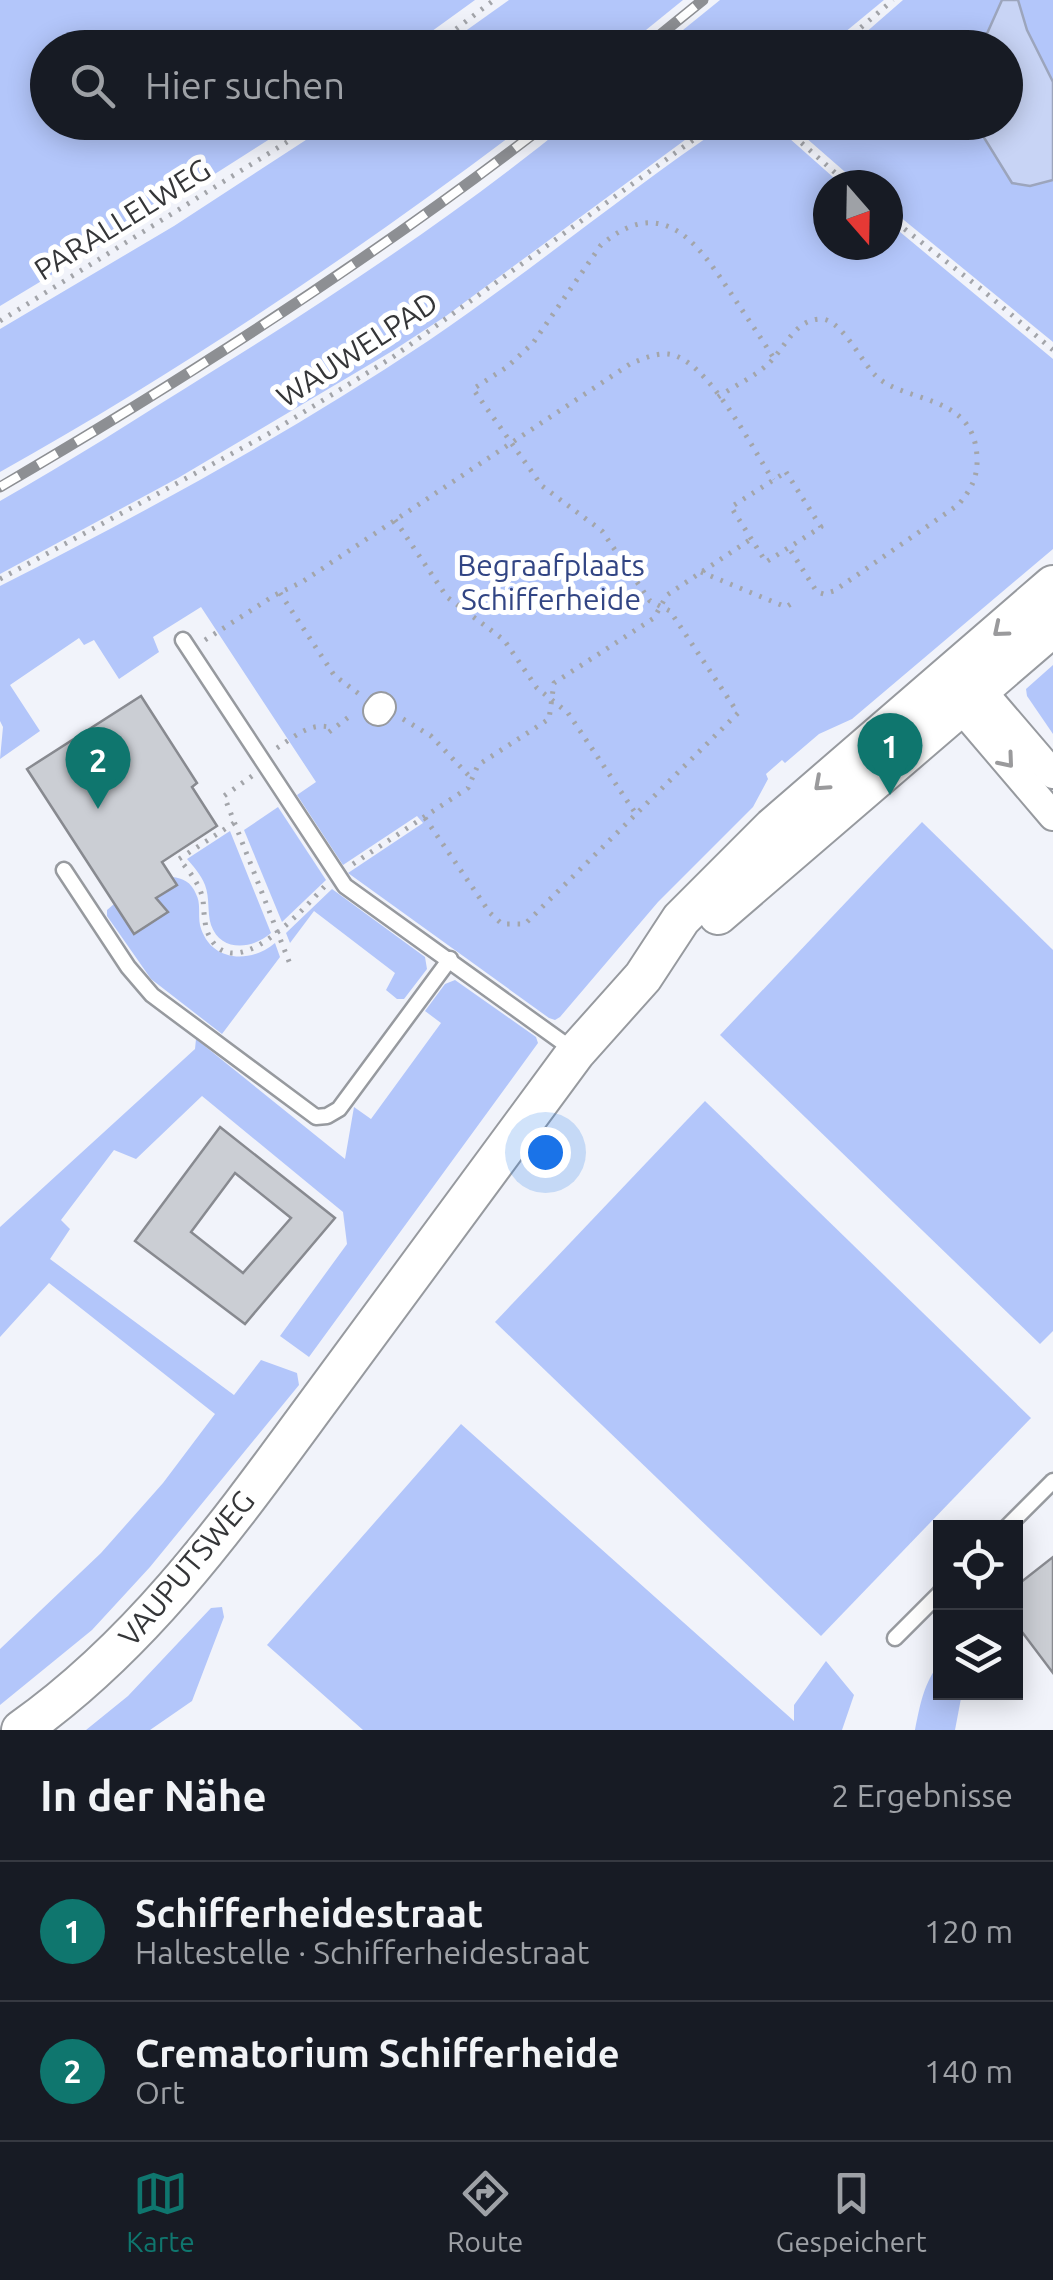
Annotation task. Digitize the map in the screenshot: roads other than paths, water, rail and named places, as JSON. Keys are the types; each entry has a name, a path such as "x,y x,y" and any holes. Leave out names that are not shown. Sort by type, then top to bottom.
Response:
{"street":[{"path":"963,691 1053,585"},
{"path":"963,691 1053,627"},
{"path":"963,691 1053,774"},
{"path":"963,691 1053,816"},
{"name":"VAUPUTSWEG","path":"22,1730 84,1681 154,1613 216,1538 576,1052 643,977 963,691"}],"lane":[{"path":"187,645 345,886 576,1052"},
{"path":"64,870 152,995 316,1117 339,1109 450,959"},
{"path":"1014,1520 1053,1481"},
{"path":"896,1638 933,1600"}],"railway":[{"path":"666,30 703,0"},
{"path":"0,487 280,314 525,140"}],"place":[{"name":"Schifferheidestraat","path":"890,795"},
{"name":"Crematorium Schifferheide","path":"98,809"}],"park label":[{"name":"Begraafplaats Schifferheide","path":"551,582"}]}
